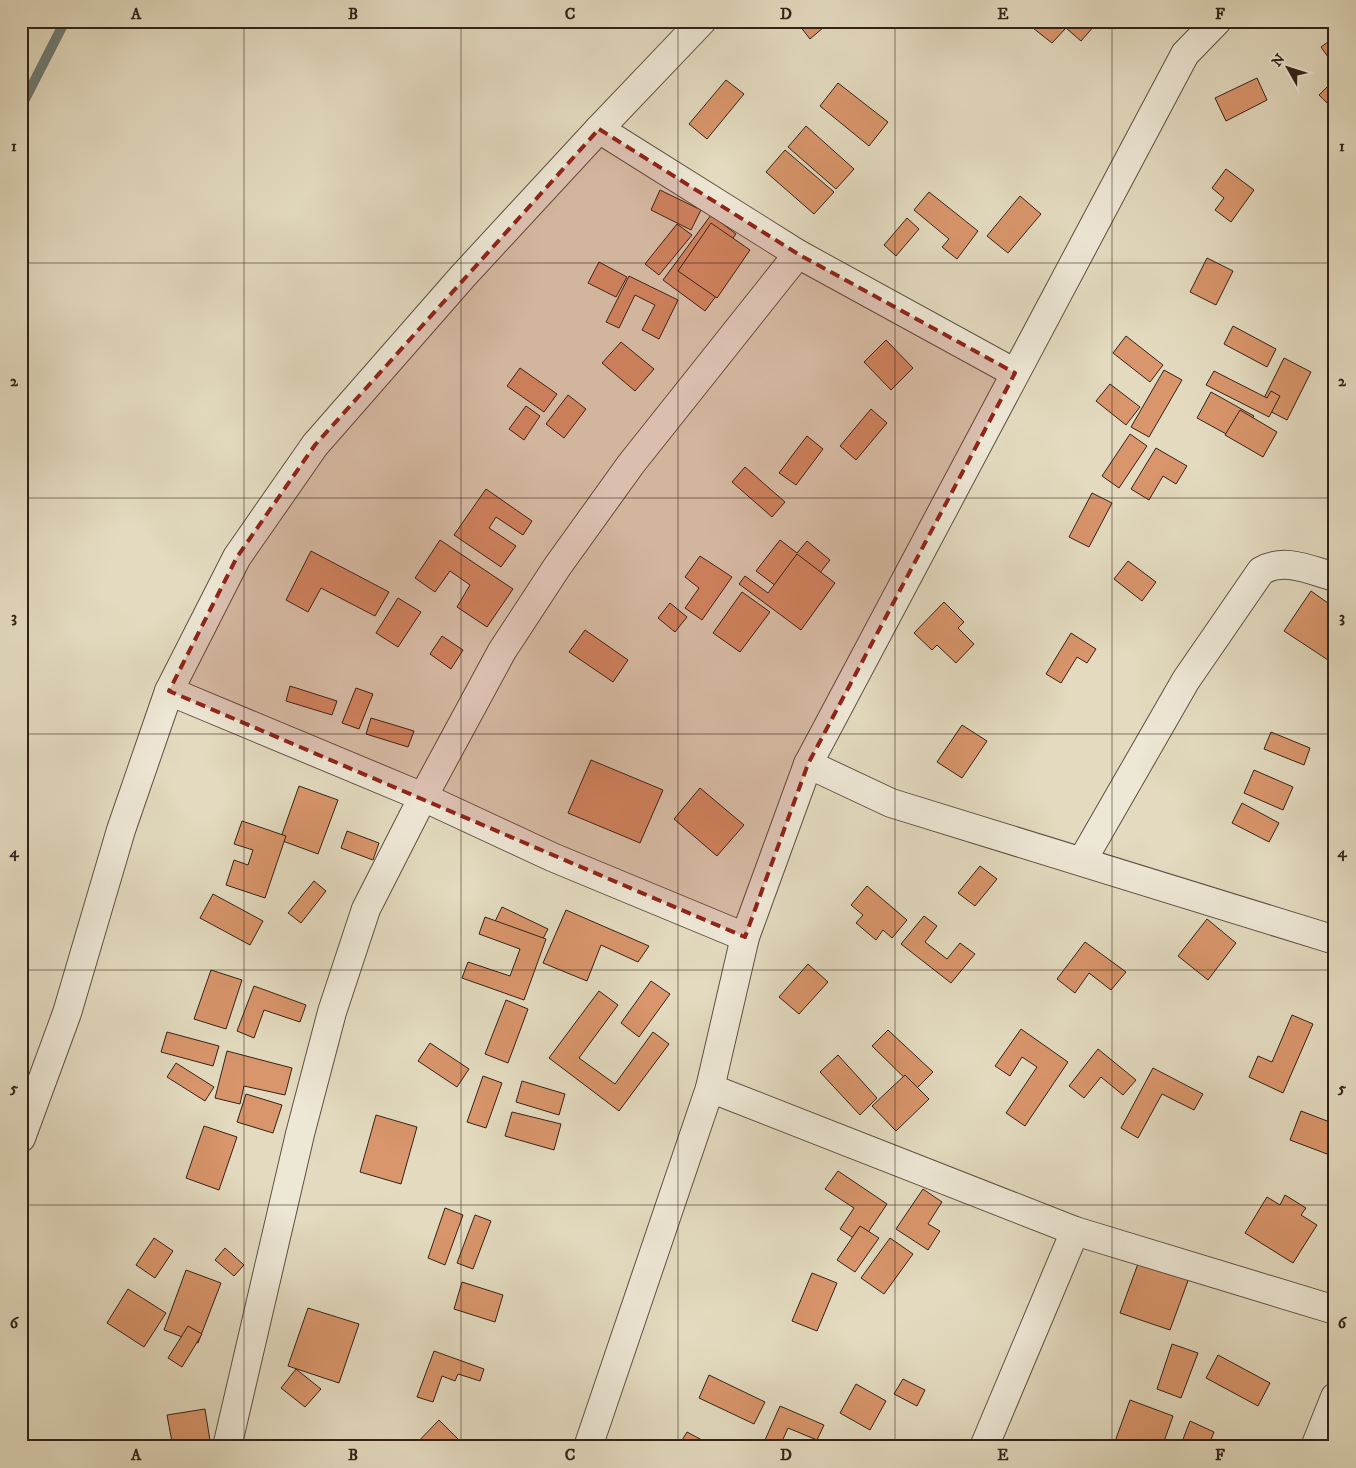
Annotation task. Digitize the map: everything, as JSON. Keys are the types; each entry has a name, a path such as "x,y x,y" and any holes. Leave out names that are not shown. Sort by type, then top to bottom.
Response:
{"street":[{"path":"21,1138 67,1013 122,830 169,691 237,557 315,446 464,276 599,129 702,21"},
{"path":"588,1447 710,1088 745,937 808,764 1186,54 1217,21"},
{"path":"599,129 798,254 1015,373"},
{"path":"227,1447 300,1134 332,1012 366,909 423,797 502,651 557,567 631,464 798,254"},
{"path":"1082,861 1186,680 1261,571 1271,565 1288,563 1335,577"},
{"path":"169,691 423,797 552,857 745,937"},
{"path":"808,764 891,804 1335,940"},
{"path":"710,1088 1074,1231 1335,1310"},
{"path":"984,1447 1074,1231"},
{"path":"1315,1447 1335,1397"}],"highlighted area":[{"path":"599,129 798,254 1015,373 808,764 745,937 169,691 237,557 315,445"}],"building":[{"path":"796,21 831,21 810,39"},
{"path":"1039,21 1091,21 1095,25 1081,41 1066,28 1052,43 1033,28"},
{"path":"1335,37 1335,67 1321,47"},
{"path":"1257,78 1267,100 1226,121 1215,98"},
{"path":"1335,79 1335,102 1331,107 1319,95"},
{"path":"726,80 744,94 707,139 689,124"},
{"path":"838,83 888,122 869,146 820,106"},
{"path":"806,126 854,169 836,189 788,147"},
{"path":"785,150 834,192 814,214 766,172"},
{"path":"1226,169 1254,190 1231,222 1215,210 1224,198 1212,188"},
{"path":"660,190 701,210 691,230 651,210"},
{"path":"929,192 978,231 957,259 942,247 949,239 914,210"},
{"path":"1020,196 1041,214 1008,253 987,236"},
{"path":"711,215 736,234 702,280 719,292 705,311 663,280"},
{"path":"907,218 919,229 896,256 884,245"},
{"path":"711,223 750,250 717,298 678,271"},
{"path":"677,224 692,235 659,275 645,264"},
{"path":"1207,258 1233,271 1216,305 1190,292"},
{"path":"599,262 627,277 616,297 588,283"},
{"path":"629,276 678,300 659,339 642,330 655,305 635,295 619,328 606,322"},
{"path":"1233,326 1276,349 1267,367 1224,344"},
{"path":"1126,336 1163,365 1150,382 1113,353"},
{"path":"886,340 913,368 891,390 864,362"},
{"path":"621,342 654,369 635,391 602,363"},
{"path":"1284,358 1311,372 1287,420 1260,406"},
{"path":"520,368 557,394 544,412 507,386"},
{"path":"1164,370 1182,380 1149,437 1131,427"},
{"path":"1214,371 1267,398 1271,391 1280,396 1269,417 1206,385"},
{"path":"1110,384 1140,407 1126,425 1096,401"},
{"path":"1211,392 1254,416 1239,441 1197,418"},
{"path":"568,395 586,409 564,438 546,424"},
{"path":"526,406 540,416 524,440 509,429"},
{"path":"871,409 887,423 856,460 840,446"},
{"path":"1240,410 1277,432 1263,457 1225,435"},
{"path":"1130,434 1147,446 1119,488 1102,476"},
{"path":"807,436 823,449 796,485 779,473"},
{"path":"1156,448 1187,466 1176,484 1163,476 1149,500 1131,489"},
{"path":"745,467 785,502 772,517 732,482"},
{"path":"486,489 532,521 523,535 496,517 489,528 516,546 501,567 454,535"},
{"path":"1092,493 1112,503 1089,547 1069,537"},
{"path":"440,540 513,589 487,627 457,607 470,585 450,571 435,592 415,578"},
{"path":"780,540 797,553 807,541 830,560 819,574 806,564 784,592 756,571"},
{"path":"311,551 389,592 375,616 321,588 308,612 286,600"},
{"path":"797,554 835,583 801,630 739,584 745,576 768,593"},
{"path":"700,556 732,577 702,620 685,608 699,588 685,577"},
{"path":"1128,561 1156,582 1142,601 1114,579"},
{"path":"1311,591 1335,608 1335,649 1328,660 1284,631"},
{"path":"742,592 770,612 740,652 713,633"},
{"path":"398,598 421,612 398,647 376,633"},
{"path":"944,602 964,622 958,628 974,644 956,663 937,645 932,650 914,633"},
{"path":"670,603 687,617 675,632 658,618"},
{"path":"585,630 628,660 613,682 569,652"},
{"path":"1071,633 1096,649 1087,663 1077,657 1061,683 1046,674"},
{"path":"442,636 463,650 451,669 430,654"},
{"path":"290,686 337,701 332,715 286,701"},
{"path":"356,688 373,694 359,729 342,723"},
{"path":"371,718 414,731 408,747 366,734"},
{"path":"962,725 987,741 962,778 937,762"},
{"path":"1271,732 1310,748 1304,765 1264,749"},
{"path":"591,760 663,790 640,843 568,813"},
{"path":"1254,770 1293,787 1283,810 1244,793"},
{"path":"299,786 338,800 318,854 280,840"},
{"path":"700,788 744,825 717,856 674,819"},
{"path":"1242,803 1279,823 1269,842 1232,823"},
{"path":"242,821 286,836 265,898 226,885 234,860 248,865 253,850 234,844"},
{"path":"347,831 379,843 373,860 341,848"},
{"path":"980,866 997,879 975,906 958,893"},
{"path":"314,881 326,891 301,923 288,913"},
{"path":"867,886 907,920 892,938 883,930 876,940 856,923 863,915 851,905"},
{"path":"213,894 263,921 250,945 200,918"},
{"path":"502,907 548,929 534,956 489,934"},
{"path":"566,910 649,946 638,962 601,945 587,981 543,963"},
{"path":"924,916 937,926 925,942 947,959 960,943 975,954 951,983 901,944"},
{"path":"485,917 546,939 524,1000 462,978 468,962 510,976 520,949 479,934"},
{"path":"1207,919 1236,943 1208,980 1178,956"},
{"path":"1085,942 1126,972 1111,990 1089,973 1075,993 1057,979"},
{"path":"808,964 828,982 799,1014 779,997"},
{"path":"211,970 242,980 226,1029 194,1019"},
{"path":"651,981 670,994 639,1037 621,1023"},
{"path":"254,986 306,1005 300,1022 264,1010 254,1038 237,1031"},
{"path":"599,991 618,1005 579,1058 615,1084 653,1032 669,1044 619,1111 549,1058"},
{"path":"506,1000 528,1009 508,1063 485,1054"},
{"path":"1292,1015 1313,1024 1283,1093 1249,1077 1258,1056 1272,1062"},
{"path":"1021,1029 1068,1062 1025,1126 1006,1113 1037,1067 1022,1057 1010,1076 995,1066"},
{"path":"888,1030 933,1072 916,1089 872,1046"},
{"path":"167,1032 219,1046 213,1066 161,1052"},
{"path":"430,1043 469,1069 457,1087 418,1061"},
{"path":"1098,1049 1136,1080 1123,1095 1101,1077 1084,1098 1069,1086"},
{"path":"227,1051 292,1068 285,1095 244,1086 240,1104 215,1098"},
{"path":"838,1055 877,1098 860,1115 820,1072"},
{"path":"176,1063 214,1087 205,1101 167,1077"},
{"path":"1153,1068 1203,1094 1194,1110 1162,1094 1138,1138 1121,1128"},
{"path":"905,1075 929,1099 896,1131 872,1106"},
{"path":"483,1076 502,1083 486,1128 467,1122"},
{"path":"522,1081 565,1094 559,1115 516,1102"},
{"path":"246,1094 282,1105 273,1133 237,1122"},
{"path":"1301,1111 1335,1124 1335,1157 1290,1140"},
{"path":"512,1112 561,1124 554,1150 505,1136"},
{"path":"376,1115 417,1127 401,1184 360,1172"},
{"path":"204,1126 237,1137 219,1190 186,1178"},
{"path":"838,1171 887,1204 861,1243 840,1229 854,1208 825,1189"},
{"path":"923,1189 942,1202 928,1224 940,1231 928,1250 896,1229"},
{"path":"1285,1195 1306,1208 1301,1215 1317,1225 1293,1263 1245,1233 1267,1197 1280,1205"},
{"path":"445,1208 463,1215 445,1265 428,1258"},
{"path":"475,1215 491,1221 473,1269 457,1263"},
{"path":"860,1226 879,1238 855,1272 837,1260"},
{"path":"154,1238 173,1251 155,1278 136,1265"},
{"path":"890,1238 913,1254 884,1294 861,1278"},
{"path":"225,1248 244,1265 234,1276 215,1260"},
{"path":"1139,1261 1189,1278 1170,1330 1120,1313"},
{"path":"186,1270 221,1283 198,1343 164,1330"},
{"path":"812,1273 837,1283 817,1331 792,1321"},
{"path":"462,1282 503,1295 495,1322 454,1309"},
{"path":"128,1289 166,1313 144,1347 107,1323"},
{"path":"308,1308 359,1324 339,1383 288,1366"},
{"path":"188,1326 202,1334 182,1367 168,1358"},
{"path":"1172,1344 1198,1353 1181,1398 1157,1389"},
{"path":"434,1351 484,1369 480,1381 458,1374 455,1381 442,1376 433,1402 417,1397"},
{"path":"1218,1355 1270,1383 1258,1406 1206,1378"},
{"path":"296,1369 321,1389 305,1407 281,1388"},
{"path":"709,1375 765,1402 754,1424 699,1398"},
{"path":"903,1379 925,1390 917,1406 894,1394"},
{"path":"856,1384 886,1401 870,1430 840,1413"},
{"path":"1130,1400 1173,1416 1162,1447 1113,1447"},
{"path":"780,1406 824,1425 817,1440 788,1428 780,1446 765,1440"},
{"path":"205,1409 211,1447 173,1447 167,1415"},
{"path":"439,1420 460,1441 455,1447 413,1447"},
{"path":"1190,1421 1214,1432 1208,1447 1180,1447"},
{"path":"687,1432 715,1447 678,1447"}],"waterway":[{"path":"21,107 65,21"}]}
